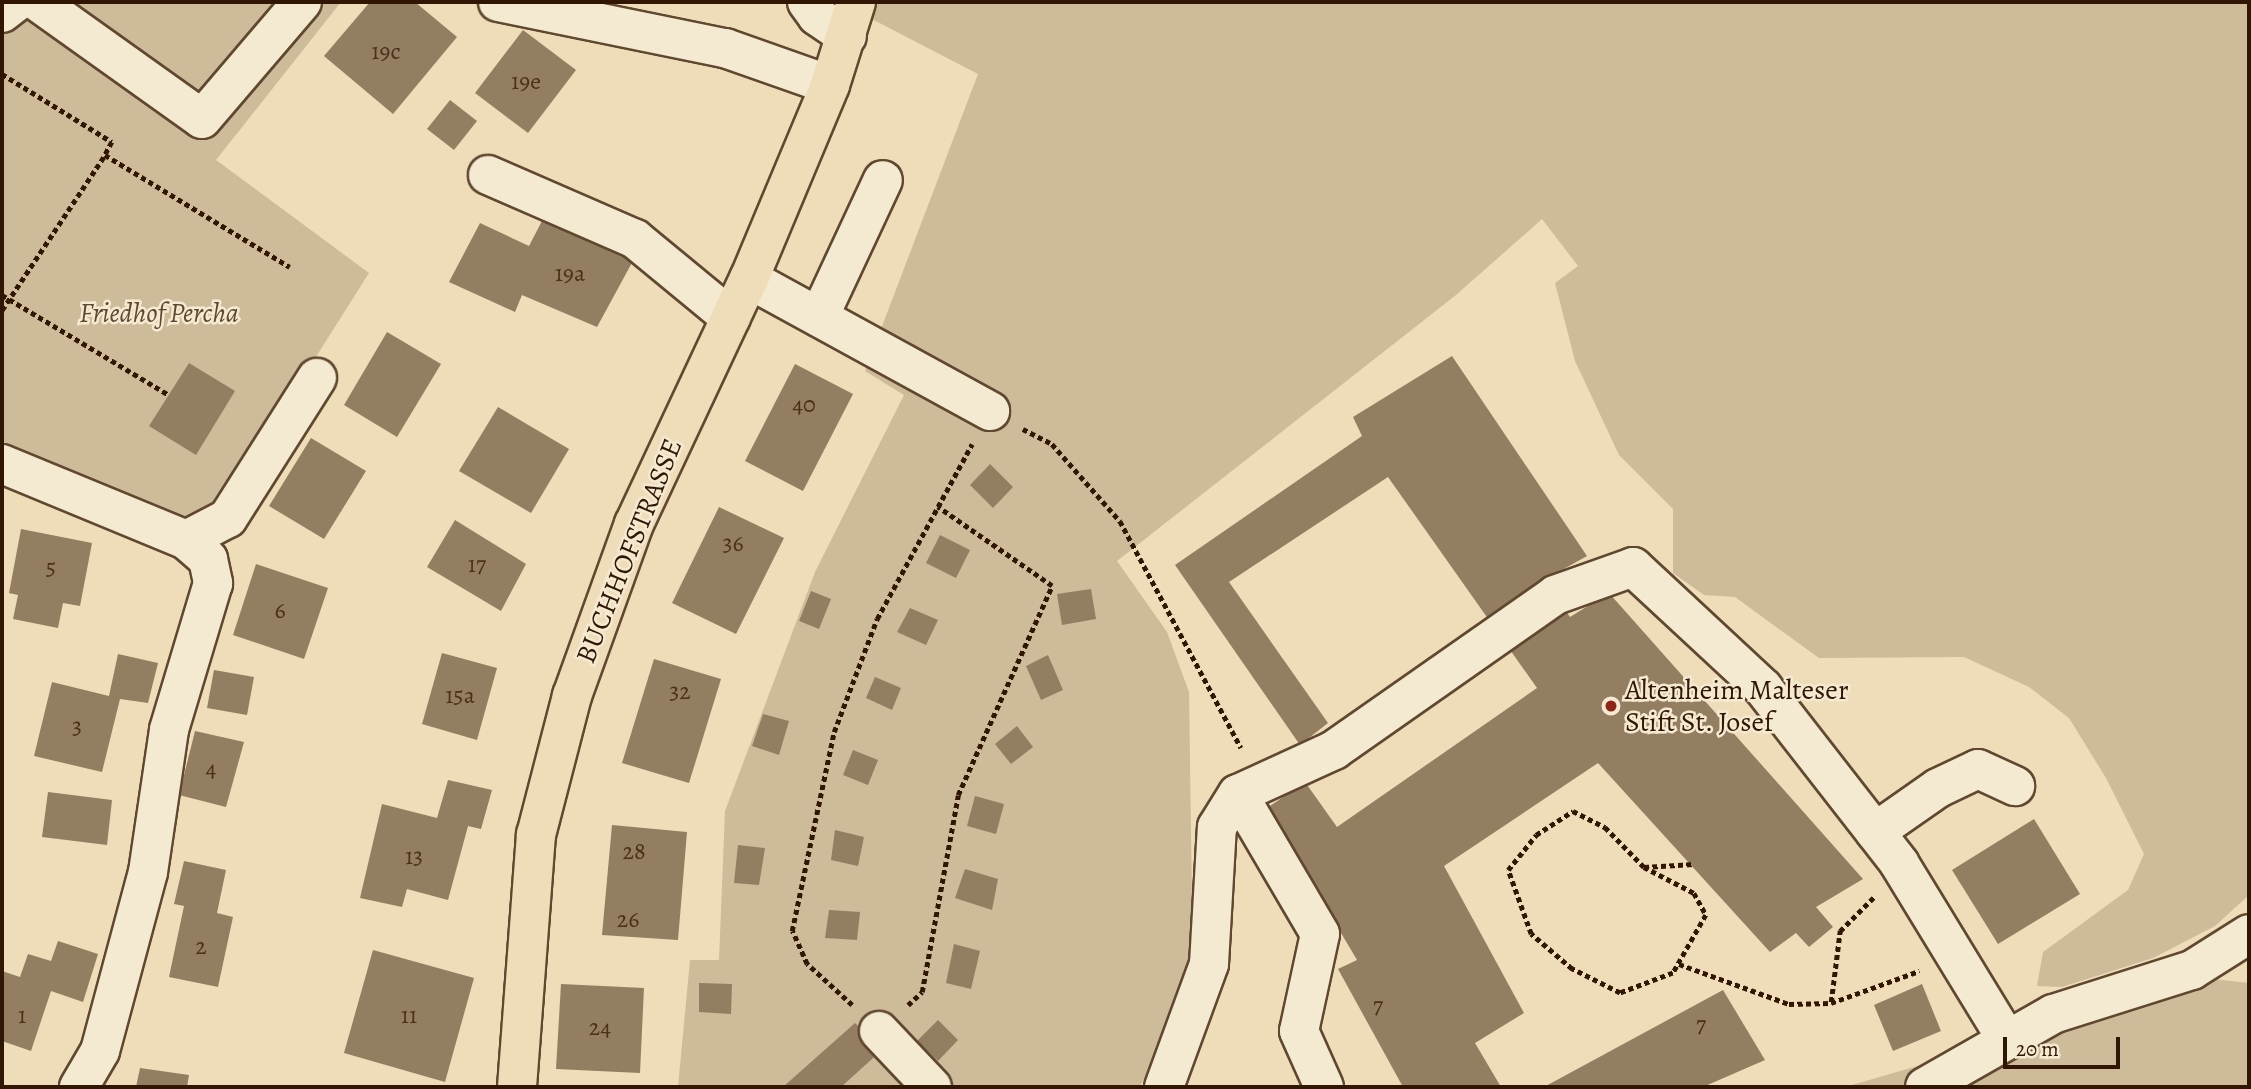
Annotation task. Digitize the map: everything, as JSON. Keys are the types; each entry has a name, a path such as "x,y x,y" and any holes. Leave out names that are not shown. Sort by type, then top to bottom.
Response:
{"main road":[{"name":"BUCHHOFSTRASSE","path":"517,1087 537,835 572,696 634,524 750,279 830,85 852,19"}],"street":[{"path":"2,13 16,2"},
{"path":"38,2 202,120 302,2"},
{"path":"498,2 725,48 830,85"},
{"path":"807,2 817,16 852,19"},
{"path":"488,175 635,239 731,318"},
{"path":"819,317 883,180"},
{"path":"750,279 990,411"},
{"path":"186,540 228,518 317,378"},
{"path":"2,464 186,540 208,559 213,583 169,730 148,872 100,1051 79,1087"},
{"path":"1164,1087 1209,964 1217,827 1238,794 1334,750 1555,595 1633,567 1763,688 1902,868 1959,957 2007,1040"},
{"path":"1875,832 1938,788 1978,769 2015,786"},
{"path":"1238,794 1320,934 1299,1031 1324,1087"},
{"path":"1925,1087 2053,1014 2192,970 2249,934"},
{"path":"879,1031 932,1087"}],"path":[{"path":"2,74 112,142 2,310"},
{"path":"105,155 290,267"},
{"path":"2,295 169,395"},
{"path":"938,507 1052,586 958,794 922,992 879,1031 807,964 792,931 834,732 877,619 990,411 1052,444 1120,521 1242,742 1238,794"},
{"path":"1573,811 1605,827 1644,867 1694,893 1706,915 1673,973 1620,993 1572,969 1531,934 1508,870 1536,835 1573,811"},
{"path":"1644,867 1694,864"},
{"path":"1831,1003 1840,931 1902,868"},
{"path":"1679,964 1789,1004 1831,1003 1959,957"}],"green space":[{"name":"Friedhof Percha","path":"2,2 341,2 216,160 369,273 207,529 2,451"},
{"path":"839,2 2249,2 2249,895 2215,926 2153,958 2062,987 2037,986 2043,952 2128,890 2144,854 2106,778 2069,718 2029,687 1964,657 1819,658 1735,597 1704,595 1673,573 1673,509 1619,455 1575,361 1555,283 1578,266 1542,219 1456,295 1117,561 1167,632 1189,692 1193,970 1140,1087 678,1087 690,960 719,960 725,811 815,572 904,395 865,371 978,74"},
{"path":"2178,975 2249,983 2249,1087 1845,1087 2007,1040"}],"building":[{"path":"370,2 415,2 457,37 393,114 324,56"},
{"path":"523,30 576,70 528,133 475,93"},
{"path":"450,100 477,121 454,150 427,129"},
{"path":"543,219 634,259 597,327 522,295 515,312 449,282 480,223 529,246"},
{"path":"387,332 441,364 397,437 344,405"},
{"name":"Altenheim Malteser Stift St. Josef","path":"1452,356 1587,556 1544,580 1570,617 1609,593 1863,879 1816,907 1833,927 1809,947 1796,933 1770,952 1598,763 1444,866 1524,1013 1475,1043 1501,1087 1403,1087 1338,969 1357,960 1267,808 1305,782 1337,827 1537,688 1388,477 1229,582 1328,723 1300,745 1175,565 1362,436 1353,417"},
{"path":"189,363 235,391 196,455 149,426"},
{"path":"795,364 853,394 803,491 745,461"},
{"path":"498,407 569,449 531,513 459,471"},
{"path":"311,438 366,471 324,539 269,506"},
{"path":"990,464 1013,487 993,508 970,485"},
{"path":"719,507 784,538 736,634 672,603"},
{"path":"455,520 526,564 501,611 427,567"},
{"path":"21,529 92,543 80,606 63,603 58,628 13,619 18,595 9,593"},
{"path":"940,535 970,550 956,578 926,563"},
{"path":"256,564 328,588 304,659 233,635"},
{"path":"1091,589 1096,619 1062,625 1057,594"},
{"path":"811,591 831,599 819,629 799,621"},
{"path":"910,608 938,620 926,645 897,632"},
{"path":"442,653 497,668 477,740 422,724"},
{"path":"118,654 158,663 148,703 120,699 102,772 34,756 52,682 109,696"},
{"path":"1048,655 1063,690 1041,700 1026,666"},
{"path":"654,659 721,679 689,783 622,763"},
{"path":"214,670 254,677 247,715 207,708"},
{"path":"875,677 901,688 892,710 866,698"},
{"path":"763,714 789,721 779,755 752,746"},
{"path":"1017,726 1033,747 1011,764 995,744"},
{"path":"195,731 244,742 226,807 179,795"},
{"path":"853,750 878,760 868,785 843,775"},
{"path":"448,780 492,790 481,829 468,826 448,900 407,889 402,907 360,898 382,804 437,818"},
{"path":"48,792 112,800 107,845 42,837"},
{"path":"975,796 1004,804 996,834 967,826"},
{"path":"2034,819 2080,894 1998,944 1952,870"},
{"path":"612,825 687,832 678,940 602,935"},
{"path":"835,830 864,837 858,866 831,860"},
{"path":"738,845 765,848 759,885 734,883"},
{"path":"184,861 226,870 217,913 233,917 218,987 169,977 184,906 174,904"},
{"path":"965,869 998,879 992,910 955,898"},
{"path":"829,910 860,912 857,940 825,938"},
{"path":"58,941 98,954 83,1002 51,991 31,1051 2,1041 2,971 20,977 28,954 51,961"},
{"path":"954,944 980,951 971,989 946,983"},
{"path":"373,950 474,978 445,1082 344,1053"},
{"path":"699,983 732,984 731,1014 699,1012"},
{"path":"561,984 644,988 640,1073 556,1069"},
{"path":"1922,984 1941,1031 1893,1051 1874,1005"},
{"path":"1723,990 1765,1060 1703,1087 1544,1087"},
{"path":"938,1020 958,1040 938,1061 917,1041"},
{"path":"855,1023 883,1049 841,1087 783,1087"},
{"path":"140,1068 189,1075 187,1087 136,1087"}],"place":[{"name":"Altenheim Malteser Stift St. Josef","path":"1611,706"}]}
